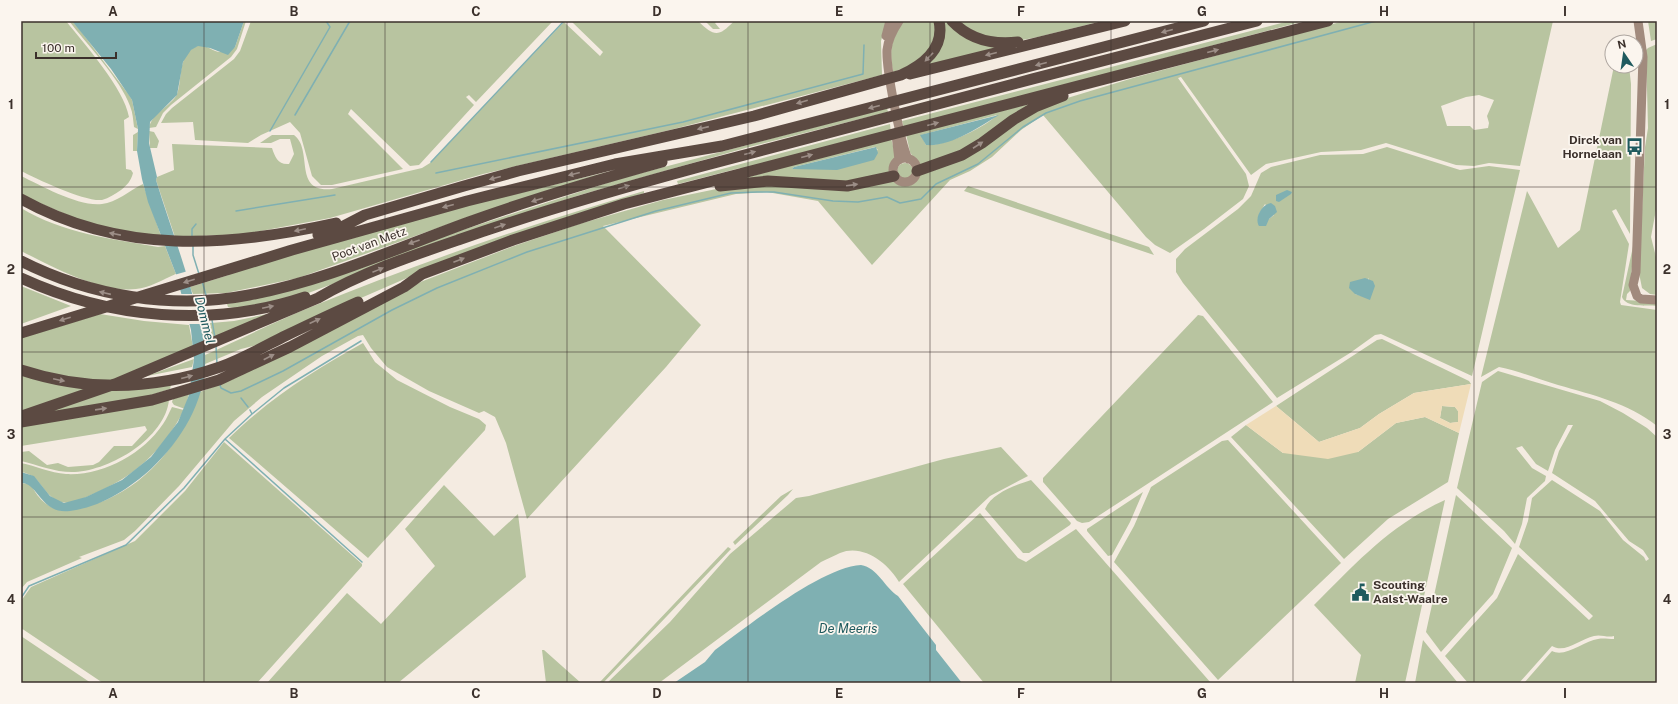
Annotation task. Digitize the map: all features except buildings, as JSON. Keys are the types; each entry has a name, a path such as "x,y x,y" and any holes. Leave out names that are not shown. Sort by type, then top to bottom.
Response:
{"highway":[{"path":"21,199 49,213 83,226 154,240 216,242 273,236 365,215 518,171 754,116 901,75 929,58 937,46 940,34 939,21"},
{"path":"952,21 972,36 995,43 1022,42 1064,33 1069,34"},
{"path":"840,92 1125,21"},
{"path":"21,333 226,270 426,212 615,164 722,146 1204,21"},
{"path":"21,278 78,301 147,314 190,316 229,314 284,303 342,284 442,246 621,188 1257,21"},
{"path":"21,370 75,384 126,386 182,379 221,366 242,357 316,321 422,274 513,240 624,204 1328,21"},
{"path":"917,171 962,155 982,143 1013,120 1035,107 1121,75"},
{"name":"Poot van Metz","path":"21,261 44,272 87,288 110,294 189,301 225,299 271,291 300,283 542,198 722,146"},
{"path":"674,191 768,181 847,186 894,176"},
{"path":"226,270 249,258 338,229 365,215"},
{"path":"21,422 152,400 196,388 234,374 404,286 422,274"},
{"path":"21,416 88,394 155,367 318,298 342,284"}],"main road":[{"path":"890,21 883,48 904,159"},
{"path":"887,71 889,41 898,21"},
{"path":"1633,21 1642,76"},
{"path":"1638,21 1643,57 1636,272 1633,285 1634,293 1641,299 1657,300"},
{"path":"904,159 914,162 917,171 914,178 908,182 901,182 894,176 894,165 904,159"},
{"path":"1636,272 1641,293 1657,296"}],"green space":[{"path":"21,21 66,21 103,67 120,93 129,117 124,120 126,169 131,170 133,173 130,181 121,190 110,197 102,200 94,200 73,194 21,171"},
{"path":"69,21 72,21 80,30 129,95 132,100 138,129 134,127 131,109 119,85"},
{"path":"244,21 246,21 237,49 231,57 171,105 163,113 156,127 149,128 153,118 176,96 183,62 190,50 200,45 220,52 235,47"},
{"path":"251,21 553,21 476,102 469,95 466,97 474,105 419,165 410,166 351,109 348,114 403,169 332,185 321,185 312,176 300,133 290,122 261,135 248,143 195,140 193,122 161,123 166,114 172,108 234,59 240,51"},
{"path":"571,21 698,21 708,30 716,33 724,30 734,21 887,21 881,41 882,75 670,130 483,174 330,218 245,234 175,237 156,180 157,177 174,170 172,144 272,148 280,162 289,164 294,154 290,139 280,139 271,143 260,143 272,135 294,135 300,142 303,150 308,178 312,184 320,188 332,189 422,168 430,163 564,22 600,56 603,52"},
{"path":"705,21 717,21 715,23 720,29 713,29"},
{"path":"903,21 937,21 935,45 910,66 893,72 891,50"},
{"path":"941,21 950,21 1007,46 922,66"},
{"path":"955,21 1102,21 1022,40 989,40"},
{"path":"1289,21 1304,21 904,128 902,121"},
{"path":"1344,21 1553,21 1520,166 1489,163 1474,166 1456,165 1386,143 1361,150 1321,152 1266,164 1251,175 1181,77 1178,78 1246,174 1249,186 1243,199 1170,253 1155,245 1146,237 1043,115 1021,130 992,157 970,171 950,180 872,265 818,201 767,192 736,194 603,226 701,325 666,367 527,519 506,443 495,417 484,411 479,413 429,391 387,367 371,348 363,335 358,336 322,356 262,397 234,421 179,486 135,531 124,540 79,557 82,558 27,582 21,589 21,483 29,484 45,503 60,510 68,511 106,500 138,481 164,456 184,426 200,392 236,378 372,305 423,281 514,246 579,224 663,200 731,186 893,181 897,184 905,186 912,184 920,174 1051,103 1133,78","holes":["1479,95 1494,100 1487,116 1489,123 1488,128 1474,130 1470,126 1447,126 1441,106 1466,97"]},
{"path":"1648,21 1657,21 1657,39 1651,41"},
{"path":"1657,44 1657,204 1651,237 1657,261 1657,295 1650,294 1642,288 1639,273 1645,147 1648,128 1646,50"},
{"path":"1612,74 1630,74 1630,234 1616,209 1612,211 1629,244 1620,302 1621,305 1657,310 1657,426 1634,411 1610,401 1514,371 1499,367 1481,377 1527,191 1558,248 1580,230"},
{"path":"1050,99 981,142 919,167 910,152 906,134","holes":["997,115 964,135 944,143 926,145 921,135"]},
{"path":"887,108 888,112 749,147 580,195 507,219 303,295 242,309 228,307 227,304 248,300 619,179"},
{"path":"890,124 891,132 741,171 740,168 678,184 677,181"},
{"path":"149,131 154,132 159,141 157,148 150,148"},
{"path":"138,132 137,151 133,151 133,135"},
{"path":"891,138 896,158 890,172 862,181 723,184","holes":["875,147 878,150 792,169 794,167"]},
{"path":"1387,147 1460,170 1489,166 1520,170 1472,376 1381,334 1375,335 1350,353 1277,398 1183,283 1176,272 1176,259 1185,249 1238,209 1251,196 1261,173 1271,167 1320,155 1363,154","holes":["1265,204 1274,215 1269,219 1259,214","1369,278 1365,297 1355,294"]},
{"path":"902,163 908,163 913,168 911,177 908,179 902,179 897,174 897,168"},
{"path":"628,167 471,216 298,278 226,293 193,294 190,287 229,275 229,273 427,215"},
{"path":"21,176 61,195 93,204 107,203 118,199 143,184 161,236 116,230 84,222 21,195"},
{"path":"968,186 1149,247 1154,255 964,191"},
{"path":"644,191 644,193 439,264 315,318 265,343 241,349 205,364 205,355 311,307 476,245 559,217"},
{"path":"21,208 53,224 88,234 158,247 165,246 176,274 146,287 136,289 107,287 77,278 21,251"},
{"path":"1634,242 1630,291 1627,294 1626,300 1657,302 1657,306 1643,306 1628,303 1624,301 1622,297"},
{"path":"21,286 71,306 21,324"},
{"path":"282,311 204,343 200,324 234,321"},
{"path":"100,314 144,321 189,325 193,347 128,376 21,413 21,338"},
{"path":"1198,315 1203,316 1273,402 1089,522 1082,523 1077,521 1043,482 1043,478"},
{"path":"1382,339 1469,381 1471,384 1414,393 1379,414 1360,428 1319,442 1276,406 1377,340"},
{"path":"363,343 375,362 397,380 450,407 479,419 486,425 485,430 368,558 229,438 260,410 276,398 327,364"},
{"path":"194,359 192,367 147,376"},
{"path":"1498,371 1600,401 1647,428 1657,437 1657,683 1524,683 1552,651 1557,653 1569,651 1593,640 1614,639 1614,636 1594,636 1562,648 1552,646 1519,683 1468,683 1445,656 1497,598 1518,554 1589,620 1593,616 1519,547 1528,521 1532,498 1552,480 1600,511 1623,540 1644,557 1646,561 1649,559 1643,550 1629,541 1595,501 1552,473 1559,451 1573,425 1568,425 1555,450 1548,471 1536,464 1522,446 1516,448 1532,468 1546,476 1545,481 1527,498 1522,524 1515,544 1504,531 1457,488 1482,382"},
{"path":"171,385 170,389 148,396 35,417 110,390"},
{"path":"189,394 185,409 174,405 172,402 173,399"},
{"path":"169,400 165,414 158,427 147,439 134,450 104,465 89,470 68,472 54,470 21,461 21,452 29,451 47,465 58,463 68,467 93,465 99,462 114,446 132,446 147,430 145,426 21,446 21,426"},
{"path":"1442,406 1455,407 1458,411 1459,422 1450,423 1440,418"},
{"path":"172,407 184,410 167,438 145,462 120,480 84,498 72,502 61,502 50,495 33,477 21,472 21,463 66,474 80,474 108,467 133,454 145,445 163,424"},
{"path":"1425,417 1459,433 1448,482 1388,519 1344,559 1231,437 1246,425 1283,453 1358,452 1396,423"},
{"path":"1228,440 1341,563 1218,680 1114,562 1134,526 1151,487 1222,441"},
{"path":"224,442 362,564 362,566 257,683 103,683 21,628 21,601 31,587 135,541 185,491"},
{"path":"1001,447 1028,476 990,496 899,582 889,568 882,562 866,553 849,551 840,553 821,562 659,683 607,683 670,622 730,554 796,498 809,496 944,459"},
{"path":"1031,480 1071,523 1029,553 1023,553 985,509 993,498 1005,490"},
{"path":"444,485 494,536 518,514 526,577 398,683 267,683 347,593 381,624 435,566 405,529"},
{"path":"793,489 735,545 733,542 781,496"},
{"path":"1143,492 1130,522 1112,555 1108,556 1087,531 1087,529"},
{"path":"1456,495 1512,548 1493,594 1441,652 1426,632"},
{"path":"1445,500 1405,683 1355,683 1361,655 1314,605 1359,560 1390,533 1425,510"},
{"path":"980,513 1018,558 1026,562 1076,529 1211,683 984,683 903,584"},
{"path":"728,547 731,549 603,683 599,683"},
{"path":"21,636 91,683 21,683"},
{"path":"1423,640 1458,683 1415,683"},
{"path":"542,650 544,650 581,683 546,683"}],"sand":[{"path":"1471,384 1459,433 1425,417 1396,423 1358,452 1328,459 1283,453 1246,425 1276,406 1319,442 1360,428 1379,414 1414,393","holes":["1442,406 1455,407 1458,411 1458,422 1450,423 1440,418"]}],"water":[{"path":"72,21 244,21 235,47 228,55 210,48 198,46 191,50 183,62 177,95 150,122 149,143 157,177 156,180 186,273 203,337 205,370 197,402 183,431 163,457 143,476 114,496 93,506 70,511 60,511 46,504 27,484 21,483 21,472 34,476 50,496 64,503 86,497 122,480 151,457 178,422 189,395 194,359 191,330 176,274 148,202 142,179 137,151 138,129 132,100 111,69"},
{"path":"999,115 955,140 945,143 926,145 920,135"},
{"path":"876,147 878,153 874,160 837,170 792,169 794,167"},
{"path":"1287,190 1292,192 1291,194 1279,202 1276,201 1276,195"},
{"path":"1271,203 1275,206 1277,212 1269,219 1266,226 1259,226 1258,215 1265,206"},
{"path":"1365,278 1373,281 1375,286 1370,300 1355,294 1349,288 1350,282"},
{"name":"De Meeris","path":"861,565 872,570 898,596 936,645 936,650 962,683 674,683 705,662 715,650 765,613 806,586 845,568"}],"pier":[{"path":"188,271 192,286 178,290 174,275"},
{"path":"180,294 195,294 202,324 187,324"}],"waterway":[{"path":"270,131 330,27 326,21"},
{"path":"295,115 350,21"},
{"path":"431,162 564,21"},
{"path":"220,385 221,388 231,393 241,391 283,371 392,310 437,288 527,252 656,211 731,193 774,192 833,201 858,202 887,197 900,203 921,199 936,184 978,164 1023,127 1046,113 1080,101 1376,21"},
{"path":"436,173 683,122 863,74 864,45"},
{"path":"236,211 335,195"},
{"path":"192,237 192,229 196,224"},
{"path":"193,245 193,255 199,274"},
{"name":"Dommel","path":"202,281 206,295"},
{"name":"Dommel","path":"212,320 215,338"},
{"path":"21,598 29,586 126,545 184,488 225,439 252,414 284,388 361,341"},
{"name":"Dommel","path":"216,346 217,364"},
{"path":"241,398 248,407"},
{"path":"250,410 252,414"},
{"path":"225,439 362,562"}],"place":[{"name":"Dirck van Hornelaan","path":"1635,147"},
{"name":"Scouting Aalst-Waalre","path":"1360,592"}]}
